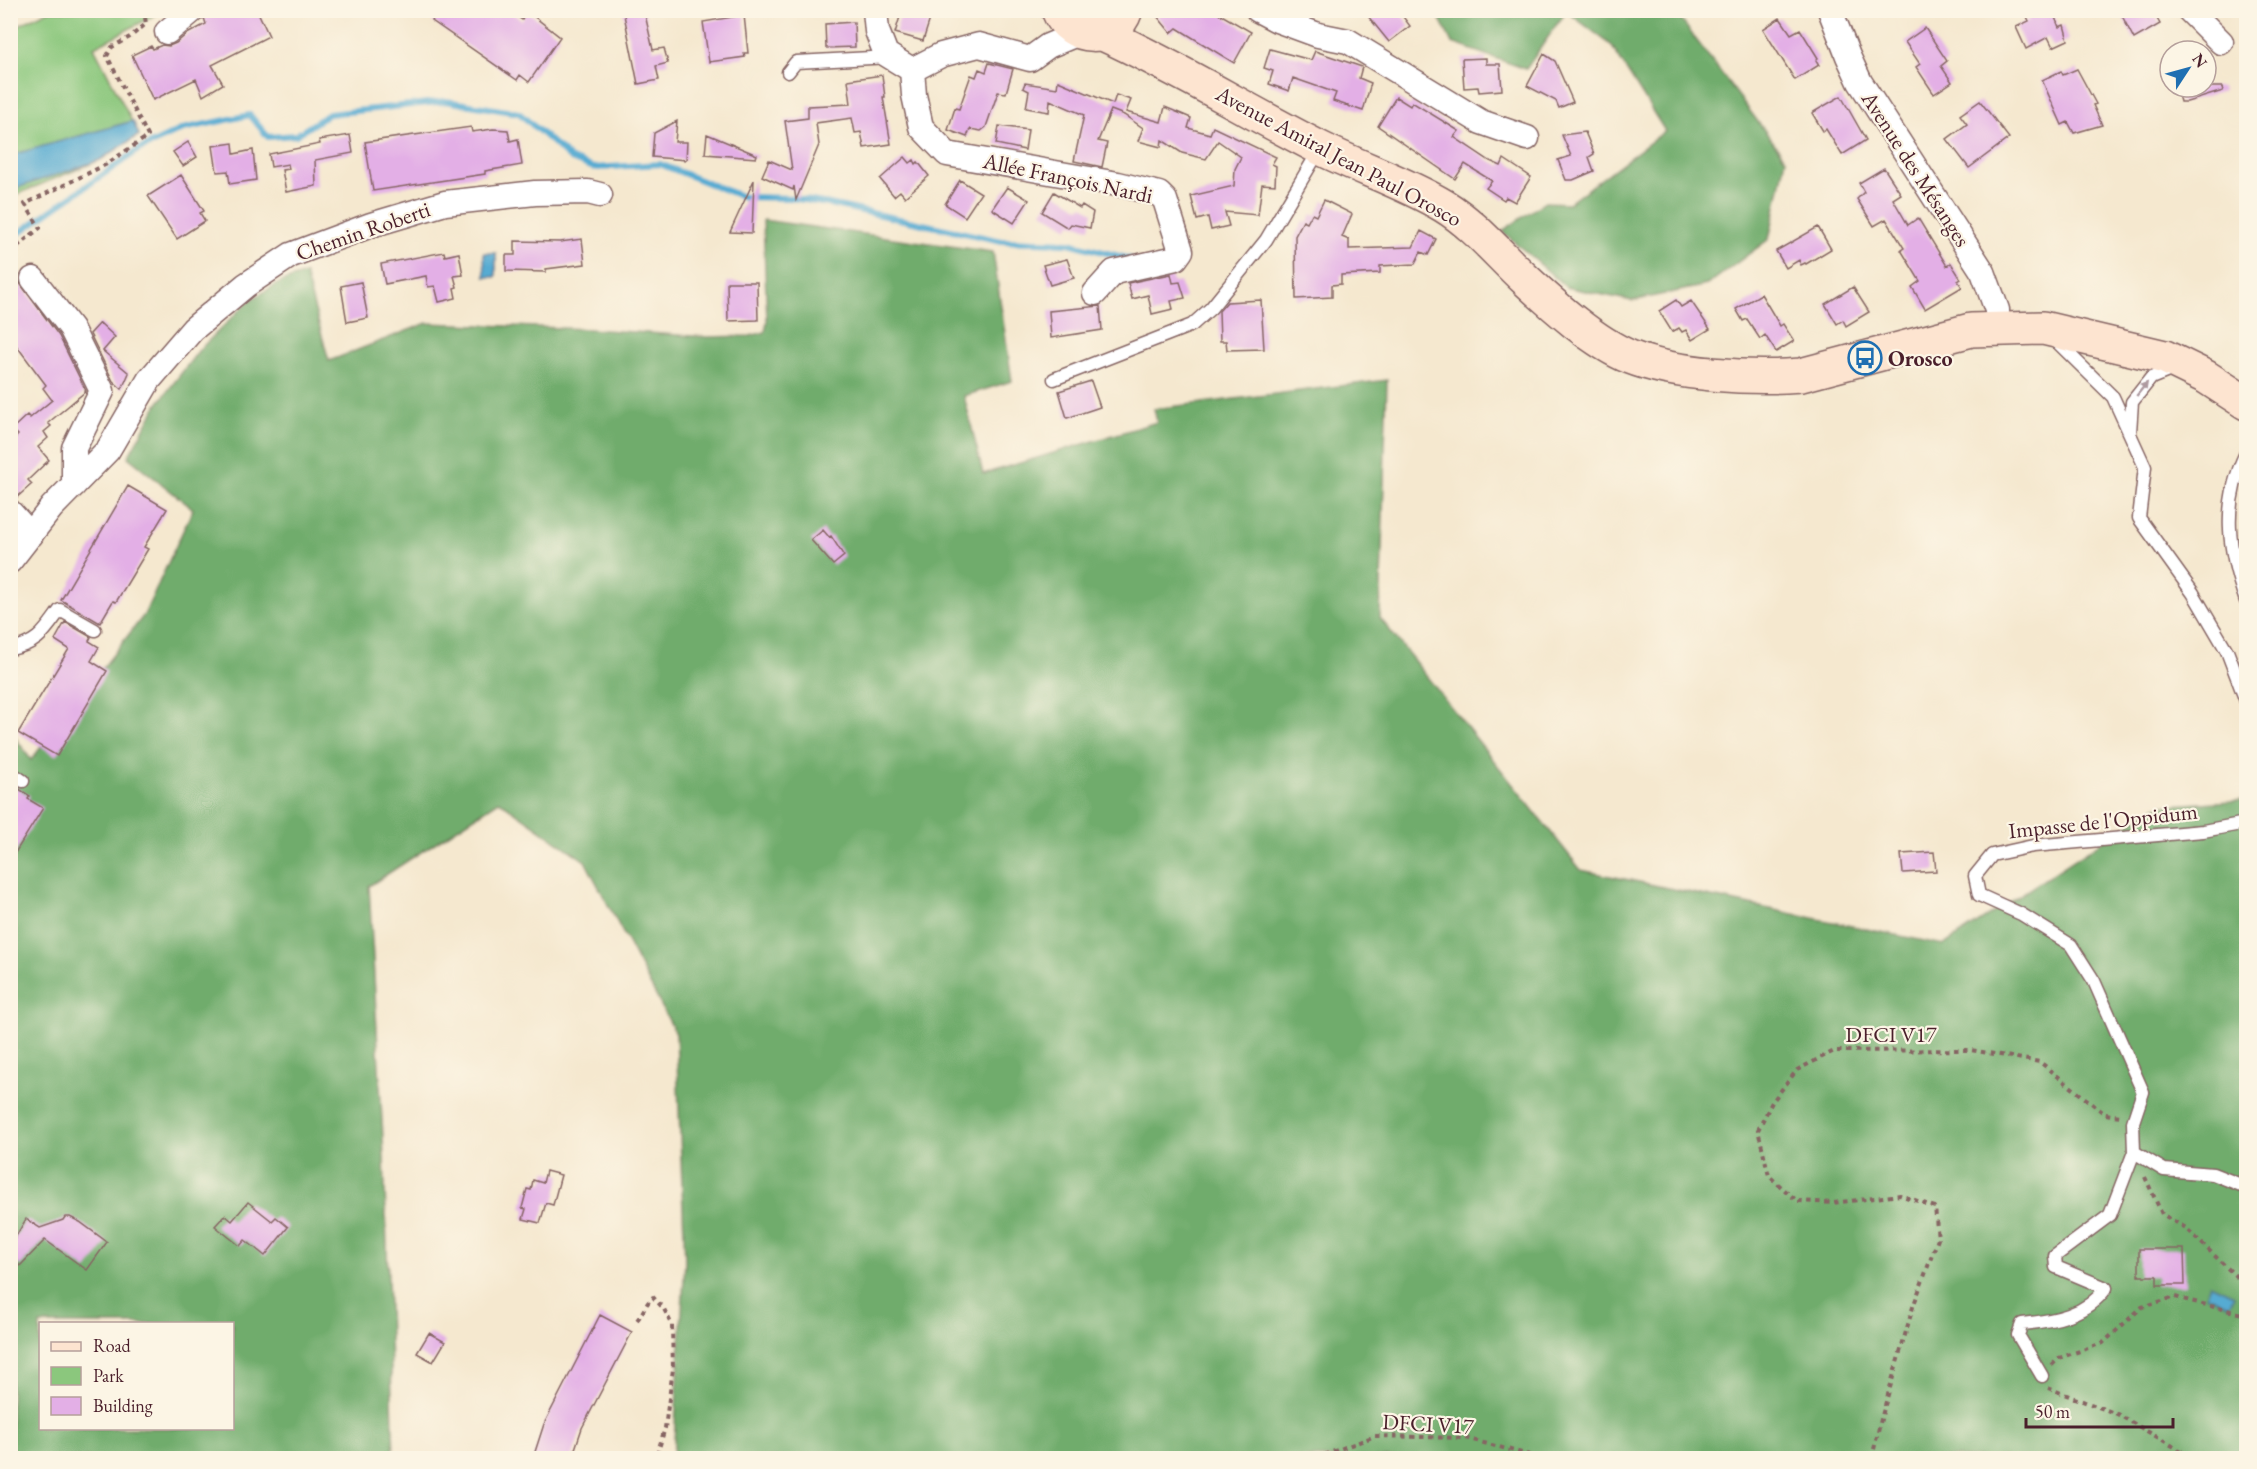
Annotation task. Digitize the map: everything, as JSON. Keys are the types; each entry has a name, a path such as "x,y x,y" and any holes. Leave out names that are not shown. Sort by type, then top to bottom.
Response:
{"street":[{"path":"167,32 193,10"},
{"path":"875,10 877,31 886,54 912,70 941,55 979,45 1030,59 1092,19"},
{"path":"1258,10 1277,20 1318,35 1348,41 1481,122 1527,138"},
{"name":"Avenue des Mésanges","path":"1830,10 1860,82 1983,272 1996,310 1997,328"},
{"path":"2189,10 2221,42"},
{"name":"Avenue Amiral Jean Paul Orosco","path":"1092,19 1159,59 1321,148 1442,206 1481,234 1526,279 1590,333 1628,356 1659,367 1772,377 1801,375 1971,330 2043,328 2165,357 2206,377 2247,403"},
{"name":"Allée François Nardi","path":"912,70 914,96 921,127 947,154 1118,184 1159,194 1165,200 1180,251 1176,258 1114,272 1095,293"},
{"name":"Chemin Roberti","path":"10,561 52,507 108,450 149,380 193,329 246,285 291,255 371,225 445,203 535,192 588,192 600,195"},
{"path":"33,279 71,328 102,391 74,448 74,485"},
{"path":"10,512 31,535"}],"lane":[{"path":"788,72 796,62 892,57"},
{"path":"1054,379 1192,325 1211,308 1266,240 1321,148"},
{"path":"2043,328 2113,397 2145,467 2139,518 2193,593 2227,651 2247,701"},
{"path":"2130,434 2132,402 2151,378 2182,366"},
{"path":"2247,453 2234,484 2228,517 2233,559 2247,601"},
{"path":"10,649 28,645 47,628 60,610 95,630"},
{"path":"10,772 23,781"},
{"name":"Impasse de l'Oppidum","path":"2134,1152 2133,1122 2143,1092 2094,981 2071,945 2021,914 1979,895 1975,876 1992,855 2033,846 2203,831 2247,823"},
{"path":"2042,1376 2018,1335 2022,1324 2046,1321 2076,1313 2098,1300 2106,1288 2056,1267 2055,1256 2110,1215 2134,1152 2164,1170 2213,1174 2247,1186"}],"path":[{"path":"10,252 40,228 25,204 105,165 148,136 107,56 112,46 130,37 146,24 144,10"},
{"name":"DFCI V17","path":"1872,1458 1913,1307 1938,1239 1935,1208 1900,1195 1833,1203 1797,1201 1769,1176 1758,1130 1772,1102 1797,1070 1834,1051 1971,1050 2040,1062 2105,1114 2120,1116 2133,1122"},
{"path":"2134,1152 2162,1214 2186,1228 2247,1286"},
{"path":"637,1320 644,1313 647,1302 653,1297 664,1309 672,1325 673,1369 665,1428 656,1458"},
{"path":"2189,1458 2185,1453 2117,1414 2048,1389 2042,1376 2059,1358 2103,1343 2142,1307 2175,1297 2247,1315"},
{"name":"DFCI V17","path":"1316,1458 1374,1436 1465,1438 1540,1458"}],"green space":[{"path":"48,11 163,11 94,47 139,135 100,160 13,196 11,210 11,29"},
{"path":"1436,11 1566,11 1526,69 1452,43"},
{"path":"1566,11 1670,11 1679,17 1786,159 1769,239 1707,285 1632,301 1566,287 1502,231 1545,202 1569,203 1665,131 1611,45"},
{"path":"763,220 993,252 1012,381 964,396 983,474 1157,422 1154,409 1387,380 1380,618 1581,870 1944,945 2156,806 2246,800 2246,1458 673,1458 685,1261 676,1034 585,861 499,801 369,886 384,1156 394,1458 11,1458 10,730 31,760 144,615 193,509 128,457 157,405 199,350 250,300 281,282 305,274 329,361 427,323 589,329 708,337 750,336 765,332 767,321"}],"water":[{"path":"133,121 139,135 100,160 11,190 11,155"},
{"path":"484,253 496,253 496,277 485,277"},
{"path":"2210,1284 2234,1295 2229,1305 2206,1295"}],"building":[{"path":"220,10 257,10 269,36 212,65 223,84 203,96 196,79 153,100 132,55 151,46 153,49 176,43 206,24 204,18"},
{"path":"438,10 508,10 522,20 527,11 560,37 529,82 520,75 517,80 432,21"},
{"path":"623,10 644,10 653,50 664,48 668,63 656,66 659,80 638,84"},
{"path":"902,10 930,10 928,18 930,19 923,41 895,33"},
{"path":"1152,10 1213,10 1251,32 1234,63 1177,28 1171,33"},
{"path":"1363,10 1398,10 1410,26 1389,42"},
{"path":"2024,10 2052,10 2059,27 2064,25 2068,40 2053,47 2048,37 2026,49 2016,27 2029,21"},
{"path":"2119,10 2152,10 2160,24 2134,39"},
{"path":"744,15 748,53 744,53 745,57 709,62 703,22"},
{"path":"1780,18 1791,34 1800,29 1818,58 1816,60 1819,65 1795,80 1763,29"},
{"path":"854,22 855,47 826,48 825,24"},
{"path":"1925,28 1947,61 1941,66 1952,82 1934,94 1916,67 1920,64 1905,42"},
{"path":"1270,49 1311,60 1315,51 1362,67 1359,78 1371,83 1363,111 1333,101 1336,93 1293,78 1289,91 1269,84 1273,71 1264,68"},
{"path":"1544,54 1555,61 1573,102 1559,108 1556,101 1527,86"},
{"path":"1486,58 1486,64 1500,64 1502,90 1479,92 1478,87 1464,88 1462,59"},
{"path":"989,63 1013,69 1006,93 998,92 986,127 981,131 970,129 967,137 948,130 955,108 959,109 971,75 976,77 979,69 986,72"},
{"path":"2077,69 2096,104 2093,105 2102,125 2074,133 2068,122 2062,125 2042,80 2061,71 2063,75"},
{"path":"882,75 885,97 883,97 891,144 864,148 861,132 855,133 852,118 816,123 819,145 796,200 794,186 793,190 762,176 769,160 792,170 785,121 808,118 808,106 851,104 848,80"},
{"path":"1058,81 1113,104 1116,95 1131,100 1126,112 1161,122 1165,107 1191,118 1188,128 1210,134 1213,127 1276,157 1272,164 1276,166 1275,185 1262,184 1258,215 1225,212 1229,226 1211,230 1208,217 1197,220 1191,196 1234,186 1235,169 1241,157 1218,141 1206,159 1182,153 1162,140 1161,147 1138,141 1143,128 1124,115 1111,110 1098,141 1107,143 1102,167 1074,161 1084,115 1050,100 1049,112 1026,108 1029,91 1023,88 1025,83 1057,88"},
{"path":"1841,96 1866,140 1842,155 1826,129 1823,131 1812,113"},
{"path":"1396,97 1410,106 1412,102 1459,131 1454,137 1490,161 1501,166 1504,159 1531,177 1515,202 1506,197 1504,200 1486,188 1492,181 1465,164 1455,179 1378,126"},
{"path":"2179,99 2197,99 2187,102 2180,102"},
{"path":"1980,101 2009,138 1969,168 1947,139 1967,124 1960,115"},
{"path":"677,121 675,142 687,142 686,160 652,157 654,133"},
{"path":"999,126 1028,130 1025,150 996,144"},
{"path":"471,127 472,132 493,129 508,130 510,141 518,139 522,165 485,171 485,174 373,191 365,142"},
{"path":"1585,132 1594,154 1589,157 1594,171 1573,180 1566,180 1558,160 1571,156 1562,135"},
{"path":"707,134 757,155 756,158 705,154"},
{"path":"350,135 353,153 315,160 316,186 286,192 282,170 289,169 288,164 271,167 269,154 320,144 319,140"},
{"path":"188,142 197,157 183,166 173,152"},
{"path":"233,143 234,154 253,150 256,180 230,184 228,171 217,172 213,146"},
{"path":"905,157 910,163 914,160 916,164 918,162 929,176 905,197 900,191 894,196 880,179"},
{"path":"1884,168 1901,194 1893,199 1908,225 1918,218 1947,266 1951,263 1961,279 1958,281 1962,287 1925,309 1912,287 1920,281 1901,250 1904,248 1886,219 1874,226 1857,199 1864,192 1859,183"},
{"path":"181,175 204,211 200,213 205,221 177,239 148,196"},
{"path":"754,180 752,233 730,232"},
{"path":"960,180 981,193 965,217 945,204"},
{"path":"1007,187 1029,200 1014,223 992,209"},
{"path":"1054,192 1080,208 1082,205 1093,212 1090,228 1071,224 1068,228 1042,212"},
{"path":"1324,200 1352,214 1342,237 1349,240 1349,249 1413,247 1421,231 1436,239 1428,255 1421,252 1415,264 1380,266 1380,273 1341,275 1341,284 1332,285 1332,297 1296,299 1295,236 1303,221 1307,223 1312,214 1316,216"},
{"path":"1818,227 1831,249 1806,264 1801,265 1799,260 1786,268 1776,251"},
{"path":"582,239 585,264 546,269 546,272 506,271 506,255 515,255 515,241 560,242"},
{"path":"444,252 445,256 459,253 463,275 454,276 457,287 454,288 456,298 439,302 435,286 428,287 426,276 385,284 381,264"},
{"path":"1067,259 1074,278 1050,285 1043,265"},
{"path":"1171,274 1173,283 1180,282 1185,298 1171,301 1173,309 1152,314 1148,295 1132,299 1128,283"},
{"path":"19,282 59,336 86,391 48,423 51,426 44,432 48,438 38,447 49,460 28,480 32,484 15,499 10,498 10,443 18,435 12,429 27,415 30,418 52,400 43,388 46,385 10,337 10,289"},
{"path":"361,282 368,318 347,322 341,286"},
{"path":"727,282 757,282 758,320 728,321"},
{"path":"1853,287 1869,312 1846,326 1843,320 1837,324 1825,304"},
{"path":"1761,294 1780,326 1783,324 1794,341 1776,352 1765,335 1760,339 1747,319 1743,321 1736,309"},
{"path":"1261,300 1264,349 1227,350 1226,341 1220,341 1219,311 1227,302"},
{"path":"1676,300 1681,307 1691,301 1710,329 1692,340 1686,330 1682,332 1679,328 1672,332 1659,311"},
{"path":"1100,306 1102,330 1051,338 1049,311"},
{"path":"100,323 115,337 103,351 129,373 122,389 113,381 90,334"},
{"path":"1091,381 1100,407 1067,418 1059,391"},
{"path":"128,486 167,509 144,547 148,549 116,602 113,601 100,623 61,600"},
{"path":"823,530 829,537 831,536 844,556 833,565 811,540"},
{"path":"65,622 91,637 89,641 99,647 91,661 107,671 57,756 18,733 69,649 55,640"},
{"path":"16,787 30,796 28,799 43,808 10,861 10,795"},
{"path":"1934,852 1936,871 1903,873 1901,854"},
{"path":"546,1171 561,1175 553,1205 546,1203 540,1223 523,1219 526,1209 522,1208 527,1189 531,1190 533,1180 543,1183"},
{"path":"248,1202 272,1221 276,1217 288,1227 265,1256 245,1240 240,1246 215,1226 225,1215 232,1221"},
{"path":"65,1217 80,1222 107,1242 87,1270 45,1240 20,1266 10,1257 10,1246 26,1219 40,1228 63,1220"},
{"path":"2139,1249 2184,1249 2185,1285 2157,1285 2157,1276 2139,1276"},
{"path":"600,1315 632,1332 582,1428 572,1458 533,1458 544,1424"},
{"path":"429,1333 445,1342 433,1362 417,1353"}],"waterway":[{"path":"10,239 140,149 183,129 250,115 268,137 296,135 329,114 446,101 519,113 571,159 594,168 660,164 743,197 792,198 1002,241 1069,243 1130,259"}],"place":[{"name":"Orosco","path":"1865,358"}]}
